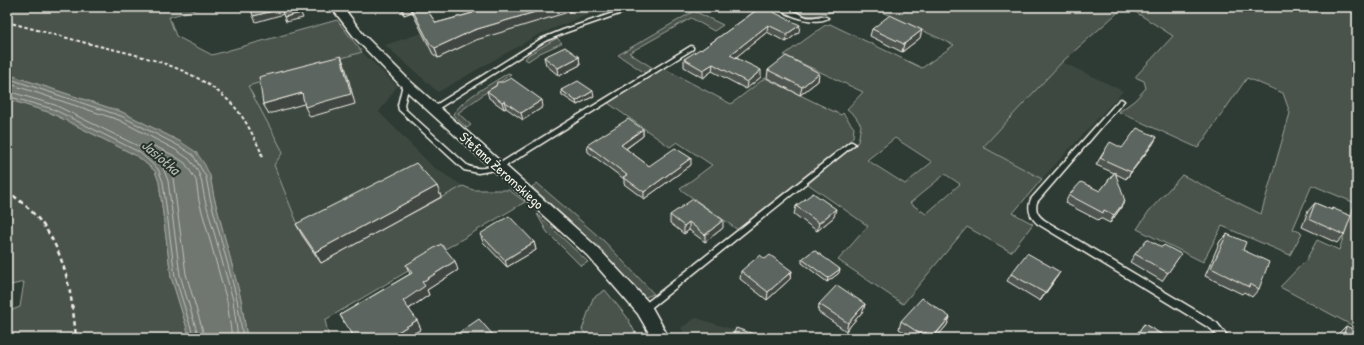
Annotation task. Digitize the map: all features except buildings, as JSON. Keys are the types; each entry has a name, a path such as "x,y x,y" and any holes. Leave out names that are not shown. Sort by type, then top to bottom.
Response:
{"street":[{"name":"Stefana Żeromskiego","path":"337,7 364,42 406,84 593,252 644,309 661,338"}],"lane":[{"path":"434,108 543,40 636,7"},
{"path":"779,7 807,19 826,18"},
{"path":"406,84 401,105 402,110 466,168 480,170 499,167 692,48"},
{"path":"1121,101 1034,201 1032,205 1033,214 1041,222 1214,326 1225,338"},
{"path":"644,309 852,144"}],"path":[{"path":"7,22 139,56 196,77 217,91 238,111 247,125 264,159"},
{"path":"7,191 36,216 49,233 61,256 73,306 76,338"}],"shaded area":[{"path":"7,7 204,7 169,17 176,36 212,55 337,20 362,52 248,86 283,152 274,165 302,235 321,262 463,186 473,190 509,190 525,202 325,320 329,338 247,338 241,299 214,197 210,176 181,142 122,112 7,74"},
{"path":"502,7 600,7 602,10 538,35 438,92 385,45"},
{"path":"785,7 854,7 814,16 804,15"},
{"path":"871,7 1124,7 1062,62 983,147 1042,179 1013,213 1033,224 1011,252 967,227 903,304 838,260 868,226 808,184 858,142 861,125 855,116 847,109 863,92 784,55 824,26 830,24 922,68 954,45","holes":["895,138 932,162 905,184 867,160","945,174 960,184 926,214 910,203"]},
{"path":"1128,7 1357,7 1357,328 1280,287 1306,260 1317,240 1339,250 1355,203 1312,185 1293,229 1302,233 1290,255 1222,226 1203,262 1137,229 1149,211 1182,175 1261,214 1290,113 1283,93 1247,78 1198,148 1119,112 1135,100 1146,88 1144,81 1135,77 1173,36"},
{"path":"694,11 723,25 714,31 691,18 629,53 653,68 645,73 618,55"},
{"path":"557,38 562,43 540,53 528,61 525,59 528,55"},
{"path":"362,52 397,86 379,112 433,167 463,186 441,197 302,235 274,164 248,86"},
{"path":"1062,62 1123,91 1042,179 983,147"},
{"path":"663,68 731,104 765,78 841,115 843,113 854,128 853,137 847,144 738,230 680,189 712,165 677,142 670,147 608,103"},
{"path":"508,73 511,74 458,113 471,125 467,128 454,116 453,114 465,102 479,91"},
{"path":"7,99 51,113 137,156 155,171 159,182 171,277 190,338 7,338 7,312 20,307 24,282 7,286"},
{"path":"537,183 604,241 654,294 643,298 596,245 532,187"},
{"path":"537,214 588,262 581,266 547,232"},
{"path":"605,290 627,317 638,338 590,338 582,330 593,298"},
{"path":"696,318 760,338 687,338 681,328"}],"water":[{"name":"Jasiołka","path":"7,74 122,112 181,142 196,152 205,165 210,176 214,197 241,299 247,338 190,338 171,277 159,182 155,171 137,156 51,113 7,99"}]}
